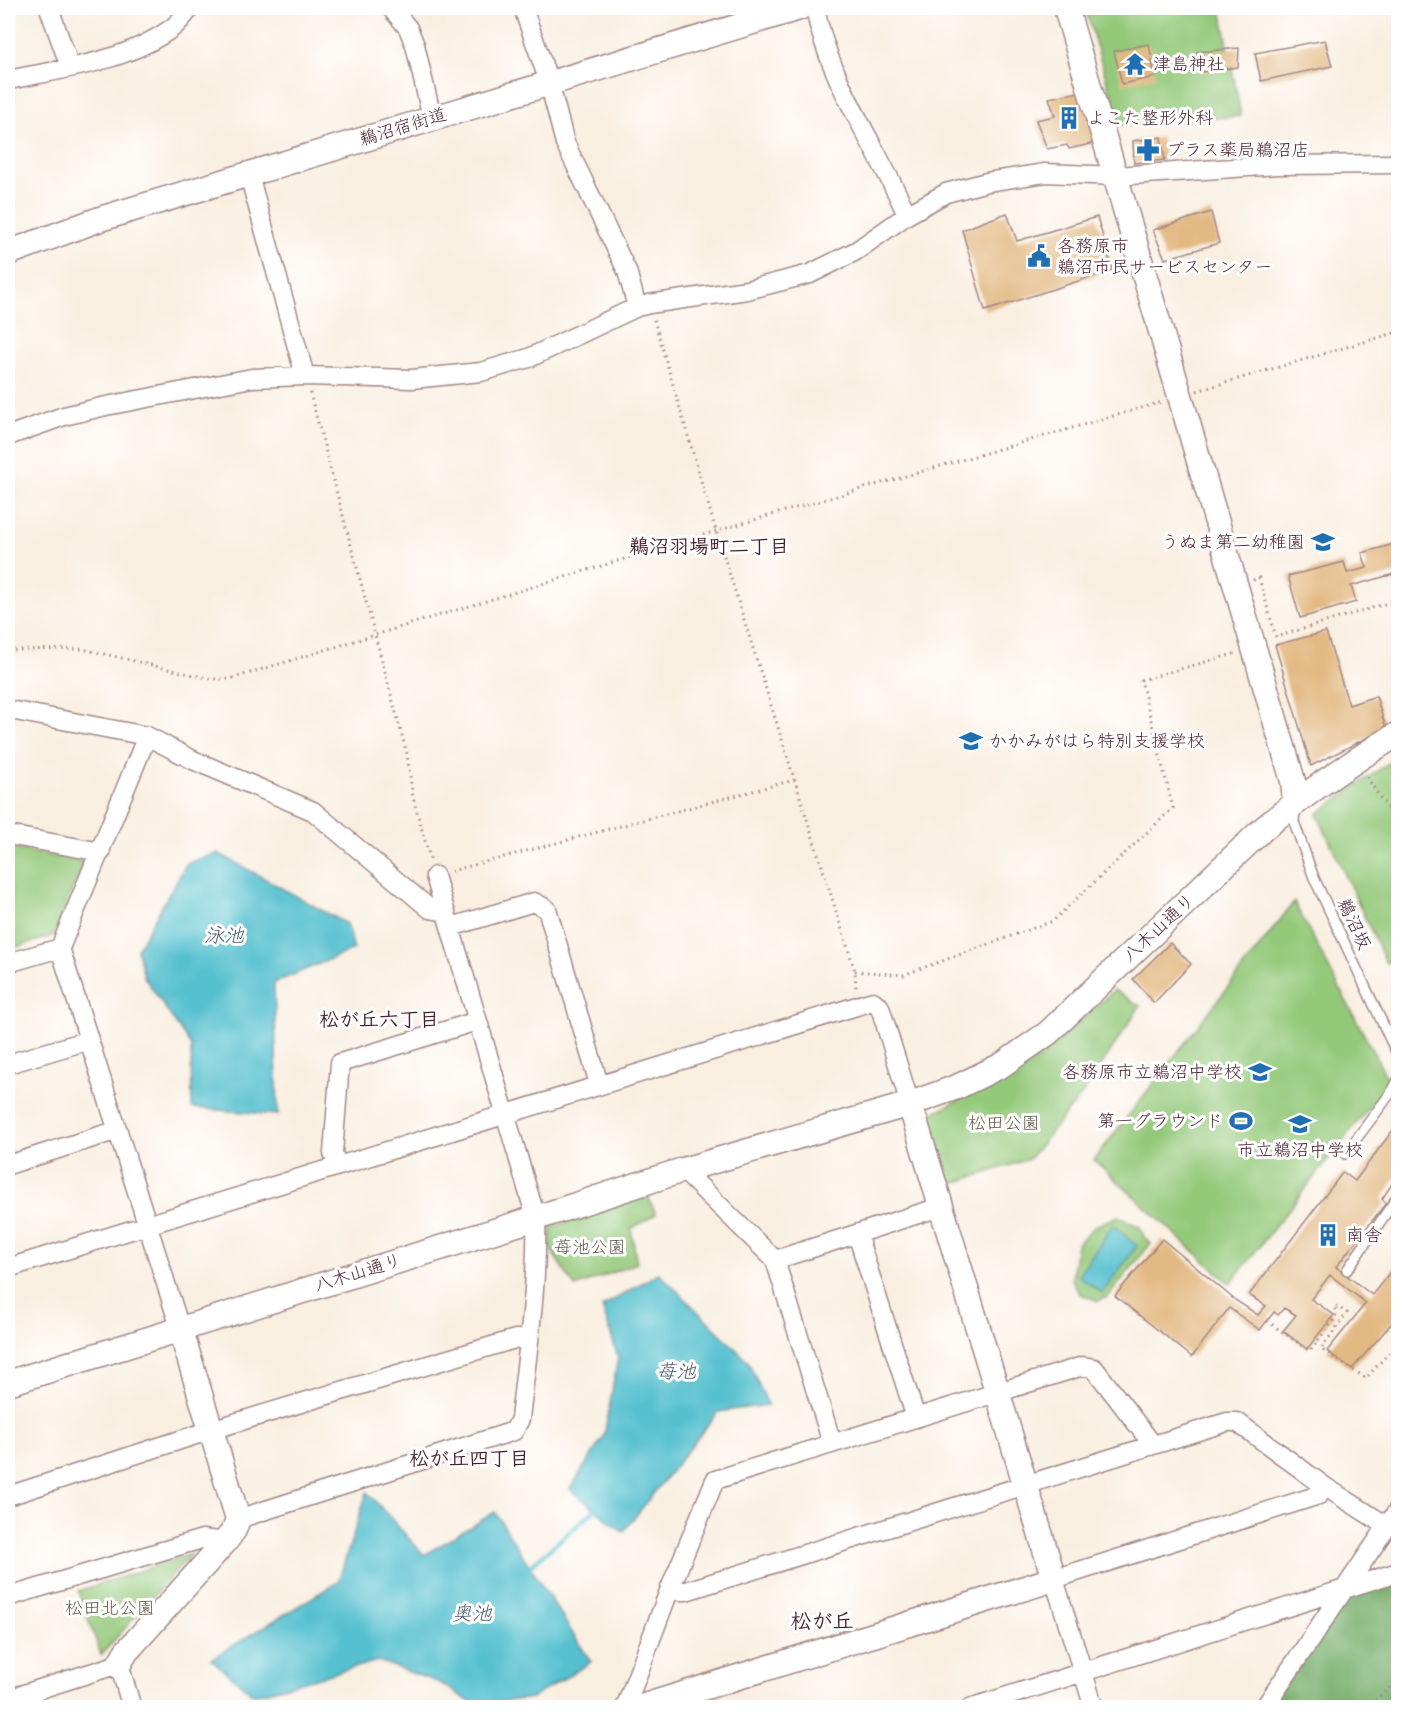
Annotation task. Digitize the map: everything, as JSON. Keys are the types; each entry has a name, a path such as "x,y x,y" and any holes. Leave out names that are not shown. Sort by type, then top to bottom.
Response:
{"street":[{"path":"49,8 70,67"},
{"path":"8,80 70,67 140,48 173,27 191,8"},
{"path":"391,8 408,28 415,45 432,118"},
{"path":"523,8 549,82 565,143 643,306"},
{"name":"鵜沼宿街道","path":"8,253 100,219 799,8"},
{"path":"815,8 829,54 854,112 895,186 908,215"},
{"path":"1066,8 1293,781 1295,802"},
{"path":"8,436 64,416 106,406 252,378 305,376 412,379 481,372 529,358 643,306 747,290 810,274 856,251 908,215 946,193 987,182 1045,173 1116,176 1277,165 1398,164"},
{"path":"249,175 305,376"},
{"path":"8,711 147,736 193,760 313,811 430,909 448,920 534,902 547,909 599,1084"},
{"name":"八木山通り","path":"8,1383 683,1170 910,1104 957,1087 993,1069 1048,1033 1295,802 1398,734"},
{"path":"8,1699 119,1664 126,1652 225,1542 234,1530 238,1519 60,948 147,736"},
{"path":"8,834 101,852"},
{"path":"238,1519 514,1431 520,1419 529,1339 537,1237 536,1218 435,876"},
{"path":"8,963 60,948"},
{"path":"8,1268 873,1001 880,1007 1094,1707"},
{"path":"337,1165 333,1153 339,1063 477,1021"},
{"path":"8,1064 89,1040"},
{"path":"8,1165 118,1131"},
{"path":"683,1170 775,1260 832,1443"},
{"path":"775,1260 940,1208"},
{"path":"857,1234 916,1418"},
{"path":"8,1496 211,1430 515,1339 529,1339"},
{"path":"625,1707 669,1591 715,1480 1083,1366 1094,1368 1153,1445"},
{"path":"669,1591 686,1591 1227,1422 1237,1422 1324,1486 1387,1526"},
{"path":"638,1707 1319,1495 1324,1486"},
{"path":"1264,1707 1398,1510"},
{"path":"8,1597 202,1539 225,1542"},
{"path":"970,1707 1398,1572"},
{"path":"119,1664 132,1707"}],"lane":[{"name":"鵜沼坂","path":"1295,802 1294,822 1314,878 1398,1056"},
{"path":"1345,1154 1397,1087"},
{"path":"1347,1270 1398,1196"}],"path":[{"path":"643,306 855,972 903,975 1053,921 1173,808 1141,680 1253,649"},
{"path":"8,650 83,650 211,680 230,679 716,531 1398,332"},
{"path":"305,376 407,754 413,798 435,876 794,780"},
{"path":"1234,584 1259,578 1276,638 1398,600"},
{"path":"1356,760 1398,826"},
{"path":"1267,1322 1310,1351 1336,1317 1336,1306 1347,1313 1321,1349 1366,1378 1398,1343"},
{"path":"1366,1707 1398,1680"}],"green space":[{"path":"1085,8 1221,8 1241,116 1120,125"},
{"path":"1398,756 1398,958 1386,963 1317,814"},
{"path":"8,847 84,862 53,936 17,947 8,946"},
{"name":"第一グラウンド","path":"1294,902 1389,1082 1230,1284 1094,1160"},
{"name":"松田公園","path":"1114,990 1140,1006 1083,1093 1029,1159 951,1184 927,1116 1038,1059"},
{"name":"苺池公園","path":"648,1196 656,1214 631,1229 637,1263 575,1287 550,1249 551,1227"},
{"path":"1118,1216 1140,1227 1144,1237 1151,1243 1108,1297 1098,1301 1080,1294 1072,1279 1077,1244 1095,1226"},
{"name":"松田北公園","path":"191,1554 101,1655 78,1591"},
{"path":"1398,1580 1398,1707 1267,1708 1348,1592"}],"water":[{"name":"泳池","path":"218,853 347,924 354,949 274,983 278,1115 192,1108 191,1046 144,977 137,949 187,863"},
{"path":"1113,1225 1137,1246 1102,1293 1078,1276"},
{"name":"苺池","path":"659,1273 748,1361 768,1405 718,1412 623,1532 570,1489 604,1436 618,1357 602,1307"},
{"name":"奥池","path":"367,1492 424,1555 495,1512 591,1662 532,1698 475,1705 440,1683 378,1661 254,1695 211,1659 338,1582"}],"building":[{"path":"1325,40 1332,66 1261,81 1255,53"},
{"name":"津島神社","path":"1149,44 1155,77 1122,84 1114,51"},
{"path":"1239,48 1238,67 1202,72 1197,52"},
{"name":"よこた整形外科","path":"1084,91 1099,142 1069,149 1067,145 1047,149 1036,120 1055,116 1049,98"},
{"name":"プラス薬局鵜沼店","path":"1161,137 1165,160 1134,163 1133,141"},
{"path":"1211,212 1219,243 1165,259 1153,230"},
{"name":"各務原市 鵜沼市民サービスセンター","path":"1007,213 1017,241 1097,217 1113,270 985,311 962,230"},
{"path":"1398,543 1398,573 1351,586 1356,602 1300,618 1288,576 1344,562 1347,573 1367,568 1362,553"},
{"path":"1326,632 1349,705 1376,696 1386,728 1311,766 1275,645"},
{"path":"1170,943 1191,964 1154,1003 1133,979"},
{"path":"1398,1123 1398,1175 1382,1199 1386,1203 1336,1267 1372,1295 1398,1262 1398,1316 1352,1369 1327,1351 1366,1303 1330,1275 1311,1299 1334,1315 1307,1349 1283,1331 1296,1315 1284,1308 1278,1315 1274,1312 1260,1330 1229,1308 1192,1357 1115,1296 1162,1239 1235,1300 1258,1315 1266,1306 1249,1295 1343,1172 1355,1181"}],"waterway":[{"path":"530,1566 596,1509"}],"place":[{"name":"津島神社","path":"1135,64"},
{"name":"よこた整形外科","path":"1069,118"},
{"name":"プラス薬局鵜沼店","path":"1148,150"},
{"name":"各務原市 鵜沼市民サービスセンター","path":"1039,256"},
{"name":"うぬま第二幼稚園","path":"1323,542"},
{"name":"かかみがはら特別支援学校","path":"971,741"},
{"name":"各務原市立鵜沼中学校","path":"1260,1072"},
{"name":"第一グラウンド","path":"1241,1121"},
{"name":"市立鵜沼中学校","path":"1300,1124"},
{"name":"南舎","path":"1328,1235"}],"district":[{"name":"鵜沼羽場町二丁目","path":"709,547"},
{"name":"松が丘六丁目","path":"379,1020"},
{"name":"松が丘四丁目","path":"469,1459"},
{"name":"松が丘","path":"822,1621"}]}
